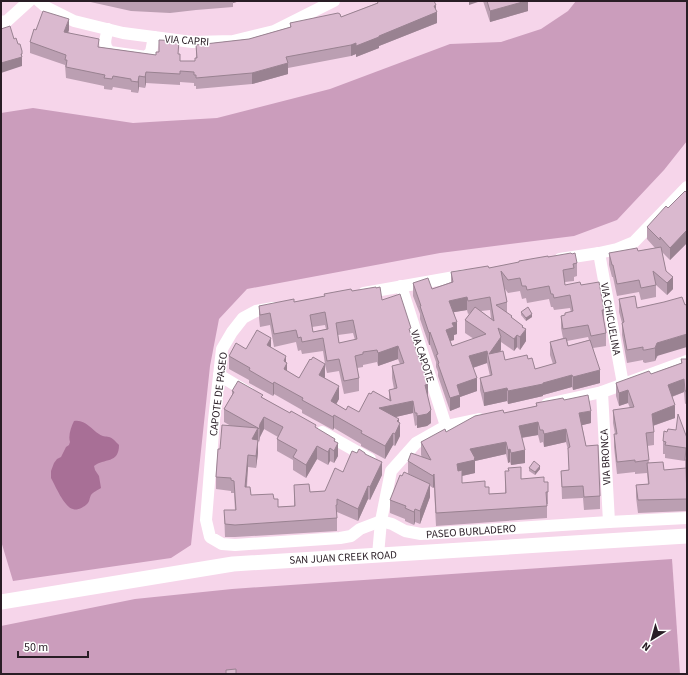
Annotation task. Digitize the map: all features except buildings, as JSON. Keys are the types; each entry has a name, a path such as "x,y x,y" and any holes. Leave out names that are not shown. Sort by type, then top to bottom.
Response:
{"main road":[{"name":"SAN JUAN CREEK ROAD","path":"1,602 233,564 687,536"}],"street":[{"path":"1,22 7,21 29,1"},
{"name":"VIA CAPRI","path":"39,1 46,7 74,21 123,33 192,42 233,41 274,31 333,6"},
{"path":"108,29 105,46 110,52 146,57 151,52 154,37"},
{"path":"548,261 599,254 634,242 687,187"},
{"name":"VIA CHICUELINA","path":"599,254 623,384"},
{"path":"350,295 476,273"},
{"name":"VIA CAPOTE","path":"401,286 446,426"},
{"name":"CAPOTE DE PASEO","path":"287,306 256,311 242,318 222,349 206,520 210,537 222,544 235,545 345,537 351,536 360,529 381,521"},
{"path":"539,405 602,392 687,361"},
{"path":"219,375 260,398"},
{"name":"VIA BRONCA","path":"602,392 609,522"},
{"path":"378,555 384,467 416,443 446,426 493,416"},
{"path":"315,429 384,467"},
{"name":"PASEO BURLADERO","path":"381,521 392,524 405,531 421,534 687,518"}],"shaded area":[{"path":"576,1 687,1 687,141 664,170 617,220 574,236 440,253 247,289 219,319 210,366 191,545 171,558 13,581 1,541 1,113 33,108 133,123 217,118 330,89 450,44 501,42 541,29 568,11"},
{"path":"74,421 81,421 85,423 100,435 112,438 119,445 118,451 114,458 94,466 99,476 101,488 90,496 89,502 86,505 76,509 73,509 66,504 51,478 51,471 54,463 61,457 66,447 69,445 70,432"},
{"path":"672,559 680,674 1,674 1,626 135,599 232,589"}]}
